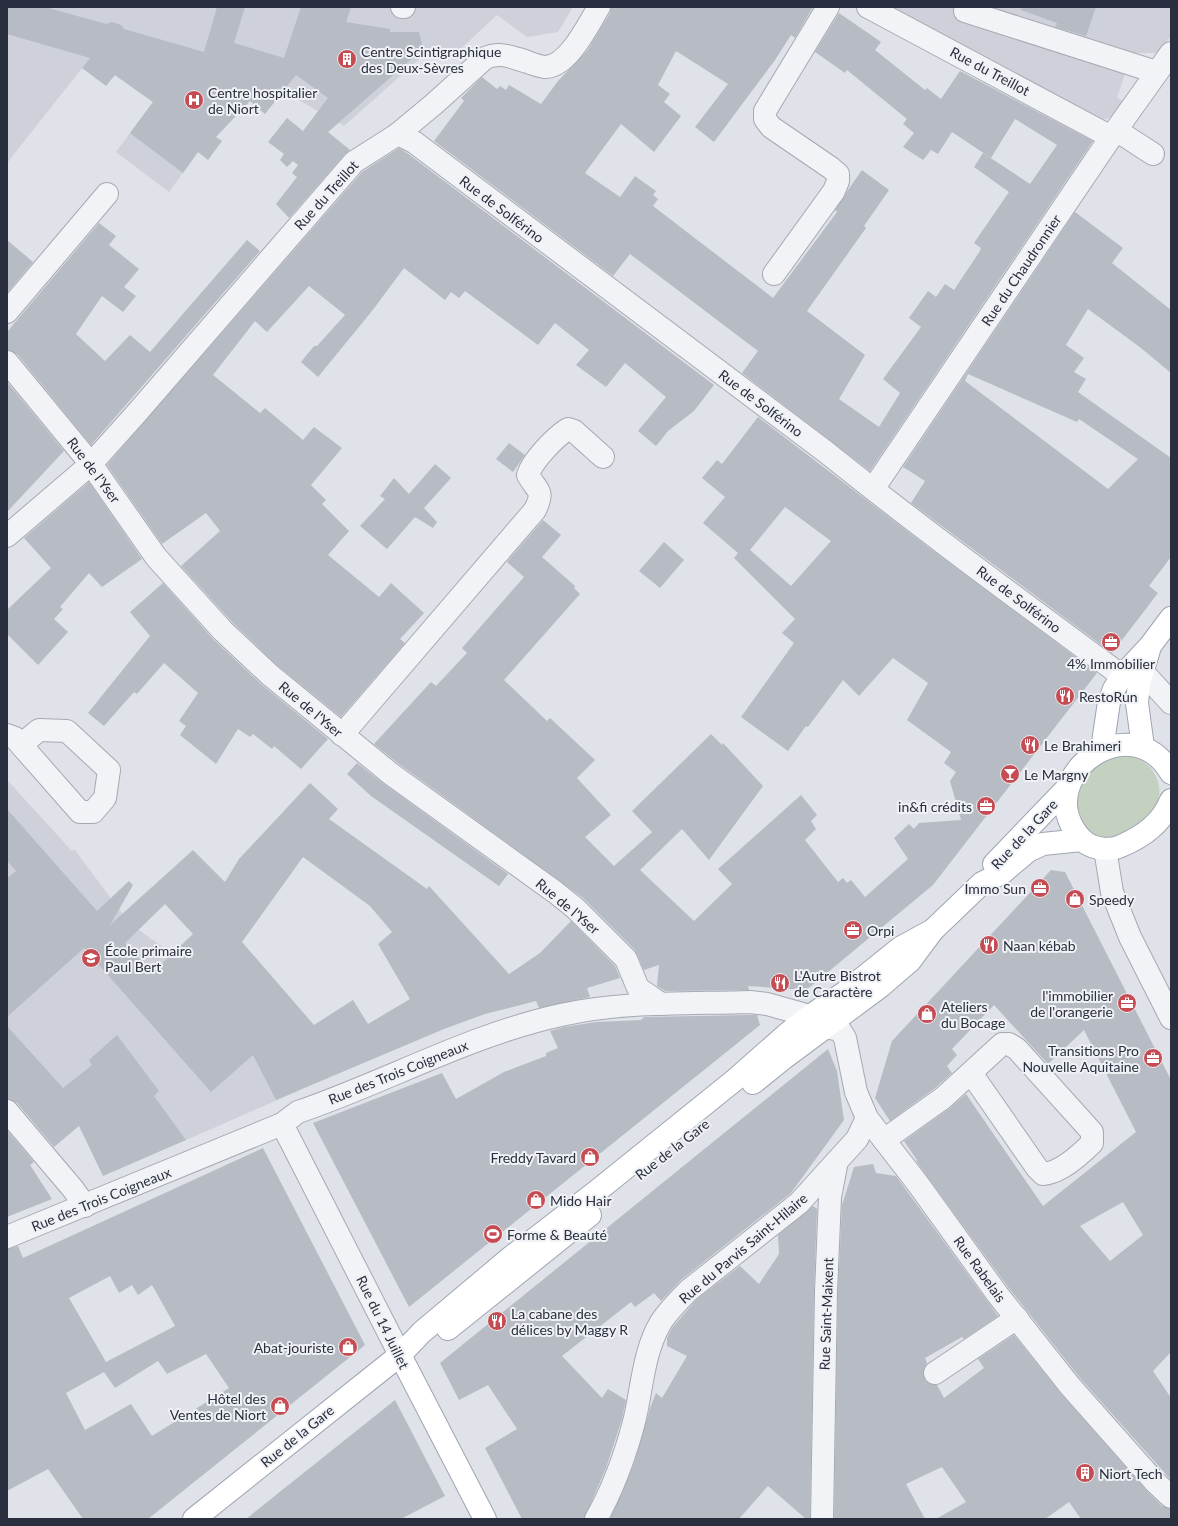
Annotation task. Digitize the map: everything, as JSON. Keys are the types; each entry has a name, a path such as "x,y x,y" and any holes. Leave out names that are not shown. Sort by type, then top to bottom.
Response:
{"main road":[{"path":"1171,618 1110,702 1102,749 1121,744 1143,747 1160,758 1171,773"},
{"path":"1132,673 1143,747"},
{"name":"Rue de la Gare","path":"982,883 992,865 1068,787 1084,763 1093,754 1102,749"},
{"path":"1068,787 1065,799 1066,810 1074,830 1082,840 1089,845 1105,849 1119,848 1149,831 1160,819 1171,800"},
{"name":"Rue de la Gare","path":"194,1519 400,1355 422,1332 510,1258 603,1187 736,1079 818,1021 881,986 910,961 933,930 982,883 1002,872 1028,851 1043,844 1082,840"},
{"name":"Rue du 14 Juillet","path":"400,1355 485,1519"}],"street":[{"name":"Rue du Treillot","path":"7,536 91,464 136,415 354,162 398,134 434,104 471,69 489,56 505,54 543,67 560,62 569,54 599,7"},
{"path":"774,274 834,191 838,181 838,174 831,168 771,127 765,119 765,111 828,7"},
{"name":"Rue du Treillot","path":"868,7 1153,154"},
{"path":"965,11 1156,72"},
{"name":"Rue du Chaudronnier","path":"873,489 1113,133 1171,53"},
{"name":"Rue de Solférino","path":"398,134 414,142 873,489 1132,673 1171,703"},
{"path":"7,312 107,194"},
{"name":"Rue de l'Yser","path":"7,362 91,464 156,557 218,626 270,674 391,774 555,892 574,908 626,959 638,988 661,1004"},
{"path":"342,735 535,510 540,501 540,491 528,475 530,467 560,434 568,429 574,431 603,457"},
{"path":"1105,849 1112,892 1130,938 1171,1018"},
{"name":"Rue des Trois Coigneaux","path":"7,1237 282,1124 298,1112 461,1045 559,1015 577,1011 633,1004 750,1002 767,1004 818,1021"},
{"name":"Rue Rabelais","path":"818,1021 840,1030 845,1038 856,1092 867,1118 1070,1386 1155,1482 1171,1497"},
{"path":"884,1140 943,1098 970,1073 1002,1044 1010,1044 1017,1049 1092,1132 1092,1143 1084,1151 1051,1174 1043,1174 970,1073"},
{"path":"7,1111 73,1189 85,1206"},
{"path":"837,1161 857,1138 867,1118"},
{"name":"Rue du 14 Juillet","path":"282,1124 400,1355"},
{"name":"Rue du Parvis Saint-Hilaire","path":"596,1519 608,1498 622,1460 634,1423 651,1344 661,1323 689,1290 799,1203 837,1161"},
{"name":"Rue Saint-Maixent","path":"822,1519 830,1197 837,1161"},
{"path":"935,1373 1017,1318"}],"shaded area":[{"name":"Centre hospitalier de Niort","path":"7,7 573,7 558,32 527,37 497,15 454,55 449,51 442,57 433,47 344,126 295,98 268,75 231,106 169,192 116,152 153,102 90,58 7,163"},
{"path":"887,7 1171,7 1171,36 1157,53 1132,53 1117,98 1125,101 1113,116 1105,119 1097,119"},
{"name":"École primaire Paul Bert","path":"7,780 72,851 74,849 122,913 139,930 172,954 298,1091 177,1144 92,1065 63,1088 7,1084"}],"green space":[{"path":"1118,754 1138,758 1151,768 1158,783 1160,792 1159,801 1152,816 1145,822 1117,836 1108,838 1098,837 1089,832 1082,825 1078,816 1078,797 1085,778 1091,770 1098,763"}],"building":[{"path":"7,7 45,7 106,24 112,22 121,25 124,29 204,52 217,7 245,7 234,43 284,58 301,7 351,7 346,22 390,29 390,32 419,32 423,49 328,132 350,150 289,218 276,204 297,177 292,173 298,165 293,161 287,167 280,160 284,154 268,142 287,118 303,131 328,98 296,75 265,114 250,101 216,137 222,141 208,160 198,152 183,173 130,133 153,102 115,75 106,86 82,68 90,58 7,34"},
{"path":"611,7 813,7 795,38 791,35 775,60 714,142 695,127 728,84 676,51 658,85 670,94 664,102 681,116 654,152 621,124 585,173 620,197 635,176 656,191 653,195 658,199 653,206 773,298 837,212 835,210 862,170 889,190 864,226 866,228 807,311 865,355 839,399 879,427 900,393 883,379 921,327 909,318 928,291 936,297 945,284 954,290 980,251 981,248 974,243 1009,192 974,167 983,153 1030,184 1057,145 1015,119 991,158 952,132 938,154 931,150 923,160 903,147 914,133 903,124 907,119 847,70 845,73 815,52 839,13 881,42 875,50 925,90 927,88 941,99 960,71 1093,141 870,471 742,373 758,351 630,254 613,276 434,141 464,101 461,98 482,77 497,89 500,86 506,90 509,85 541,104 558,81 587,51 610,13"},
{"path":"1022,7 1096,7 1086,36 1055,27 1057,23 1021,10"},
{"path":"399,148 714,385 694,411 668,431 656,446 638,431 666,397 625,363 606,387 576,365 589,350 555,323 538,345 465,291 459,298 451,292 445,300 404,268 372,311 318,377 301,362 314,346 317,346 345,315 309,286 267,332 255,321 213,375 260,413 265,408 303,440 314,427 342,448 311,485 326,500 322,504 349,531 328,555 379,597 391,583 424,613 400,639 405,643 341,717 278,666 232,622 181,566 220,531 206,513 162,544 107,465 362,172"},
{"path":"1075,212 1123,248 1112,263 1171,310 1171,373 1141,348 1088,309 1066,345 1084,358 1074,372 1086,379 1078,392 1171,458 1171,557 1149,586 1158,593 1112,653 911,503 925,481 903,467","holes":["968,374 1077,422 1079,419 1138,459 1108,489 965,381"]},
{"path":"99,223 116,236 109,245 139,269 124,287 136,296 123,312 102,296 76,334 105,361 130,335 150,352 247,240 260,251 91,445 17,354 7,350 7,332"},
{"path":"7,240 33,262 7,293"},
{"path":"7,382 64,451 7,512"},
{"path":"758,417 928,547 1097,673 933,885 805,990 748,986 749,990 665,991 657,986 659,965 644,970 635,950 583,898 399,764 374,744 431,682 436,686 467,653 462,648 524,577 507,562 543,520 561,535 542,557 575,586 574,588 580,594 504,680 547,721 550,718 595,760 577,778 611,815 585,837 614,866 652,832 632,811 711,734 722,745 723,743 763,786 709,860 682,829 640,870 694,921 732,884 718,869 801,795 817,815 811,821 816,829 805,840 838,882 843,878 847,883 851,880 865,897 908,859 894,838 909,824 914,829 919,823 961,820 950,781 956,772 944,763 951,752 907,720 928,683 893,658 859,696 843,680 788,751 741,717 794,643 782,633 795,619 734,558 738,553 703,523 725,497 702,478 717,460 722,464","holes":["785,507 831,541 791,586 750,550"]},
{"path":"509,443 525,455 513,472 496,459"},
{"path":"435,464 451,478 424,508 437,522 433,528 415,517 387,549 360,526 385,499 380,496 394,478 409,494"},
{"path":"89,482 142,559 102,587 89,573 60,607 63,609 54,619 68,632 38,665 7,634 7,610 51,568 24,538"},
{"path":"664,542 684,560 660,588 639,571"},
{"path":"163,583 214,640 261,684 328,739 301,769 274,746 272,749 253,734 250,737 238,729 216,764 180,735 186,726 179,721 198,693 164,663 137,694 134,692 104,726 88,713 150,636 130,612"},
{"path":"357,763 508,874 499,886 371,796 347,774"},
{"path":"310,783 338,809 329,819 427,889 429,886 509,974 540,953 571,921 615,966 620,978 587,988 590,997 539,1008 536,1001 485,1014 444,1029 276,1100 253,1055 211,1092 84,948 7,1017 7,878 16,871 7,861 7,809 97,911 129,881 133,885 110,925 193,850 225,882 239,859","holes":["303,857 370,906 392,932 378,944 410,999 368,1024 353,1000 314,1025 242,942","165,904 193,934 152,973 125,943"]},
{"path":"1051,870 1065,872 1171,1080 1171,1352 1153,1371 1171,1398 1171,1480 1080,1378 1008,1287 916,1161 917,1160 904,1141 950,1108 966,1094 1043,1206 1136,1132 1084,1030 1048,1064 994,1005 952,1049 957,1055 947,1066 952,1073 935,1088 890,1121 875,1098 892,1041","holes":["1123,1202 1143,1235 1110,1261 1080,1226"]},
{"path":"757,1015 760,1025 409,1307 313,1123 442,1073 456,1099 504,1072 546,1056 546,1053 558,1048 550,1031 564,1027 596,1022 641,1020 644,1017"},
{"path":"7,1026 63,1088 92,1065 89,1060 117,1035 159,1091 154,1096 186,1140 103,1176 79,1126 54,1147 17,1103 7,1099"},
{"path":"828,1049 837,1071 844,1120 791,1193 681,1280 661,1301 654,1293 635,1307 631,1302 562,1356 602,1398 608,1389 626,1400 622,1419 606,1468 584,1519 522,1519 485,1448 517,1429 488,1385 459,1400 440,1363"},
{"path":"7,1130 34,1162 30,1165 52,1199 7,1217"},
{"path":"263,1148 365,1345 148,1519 83,1519 48,1469 7,1491 7,1249 18,1246 23,1258","holes":["110,1276 119,1293 132,1285 138,1295 152,1285 175,1326 106,1362 69,1298","206,1354 229,1388 152,1436 131,1404 85,1430 66,1393 104,1372 115,1388 158,1361 167,1374"]},
{"path":"873,1164 876,1173 896,1176 998,1316 964,1339 962,1337 925,1358 927,1363 923,1373 925,1380 930,1384 937,1385 944,1398 984,1368 978,1359 1014,1335 1061,1394 1146,1490 1162,1506 1171,1509 1171,1519 1081,1519 1069,1502 1045,1519 936,1519 966,1502 942,1467 906,1484 925,1519 834,1519 838,1292 842,1205 854,1167"},
{"path":"813,1206 817,1209 810,1519 806,1519 768,1486 739,1519 610,1519 634,1464 650,1408 656,1393 662,1398 687,1356 667,1346 667,1338 672,1328 697,1299 740,1266 759,1284 779,1254 778,1235"},
{"path":"395,1400 445,1496 401,1519 246,1519"}],"place":[{"name":"Centre Scintigraphique des Deux-Sèvres","path":"347,59"},
{"name":"Centre hospitalier de Niort","path":"194,100"},
{"name":"4% Immobilier","path":"1111,642"},
{"name":"RestoRun","path":"1065,696"},
{"name":"Le Brahimeri","path":"1030,745"},
{"name":"Le Margny","path":"1010,774"},
{"name":"in&fi crédits","path":"986,806"},
{"name":"Immo Sun","path":"1040,888"},
{"name":"Speedy","path":"1075,899"},
{"name":"Orpi","path":"853,930"},
{"name":"Naan kébab","path":"989,945"},
{"name":"École primaire Paul Bert","path":"91,958"},
{"name":"L'Autre Bistrot de Caractère","path":"780,983"},
{"name":"l'immobilier de l'orangerie","path":"1127,1003"},
{"name":"Ateliers du Bocage","path":"927,1014"},
{"name":"Transitions Pro Nouvelle Aquitaine","path":"1153,1058"},
{"name":"Freddy Tavard","path":"590,1157"},
{"name":"Mido Hair","path":"536,1200"},
{"name":"Forme & Beauté","path":"493,1234"},
{"name":"La cabane des délices by Maggy R","path":"497,1321"},
{"name":"Abat-jouriste","path":"348,1347"},
{"name":"Hôtel des Ventes de Niort","path":"280,1406"},
{"name":"Niort Tech","path":"1085,1473"}]}
